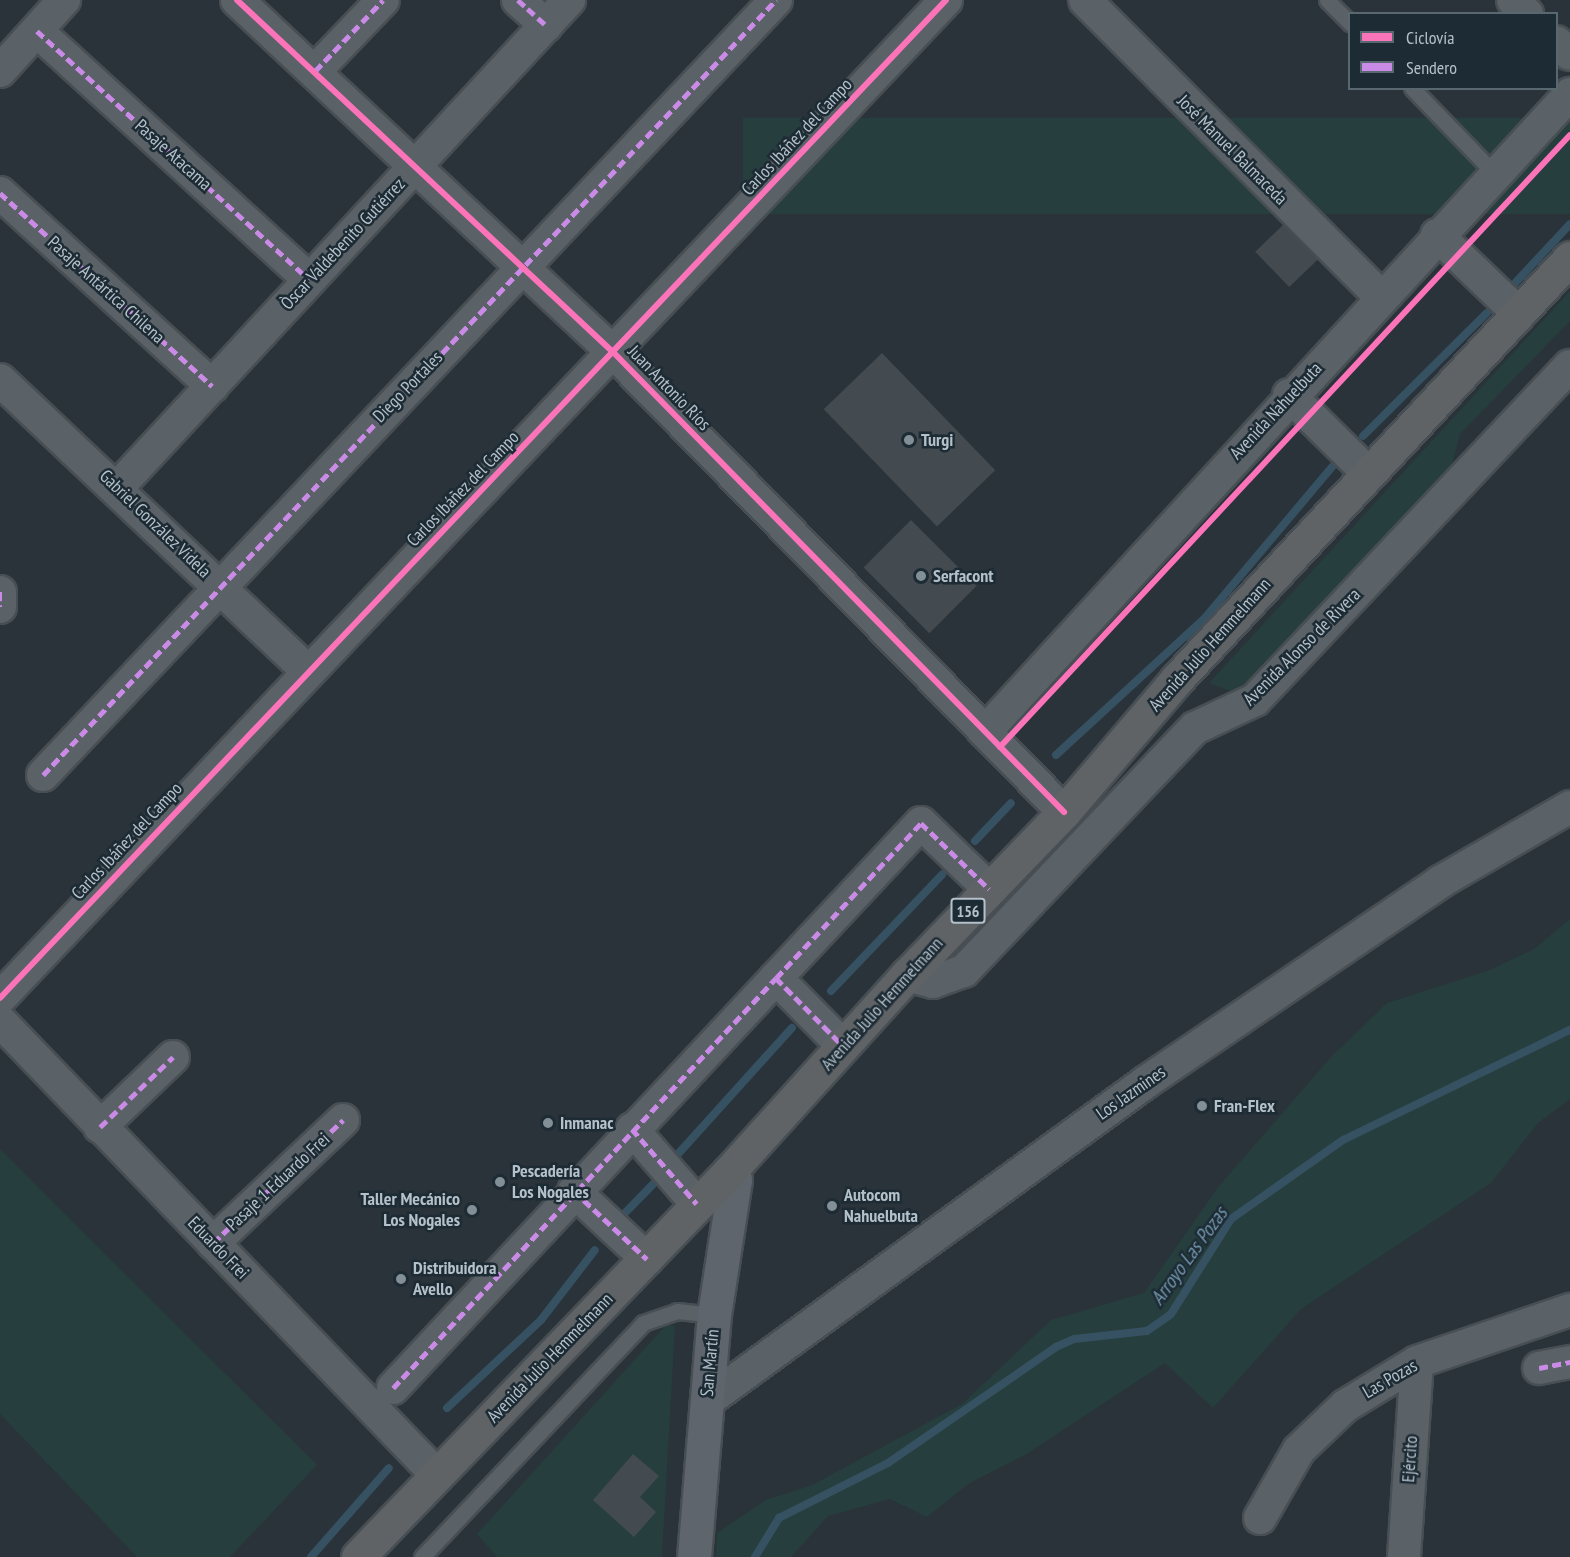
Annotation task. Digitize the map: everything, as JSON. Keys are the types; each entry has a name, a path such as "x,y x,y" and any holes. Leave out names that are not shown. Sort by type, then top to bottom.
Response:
{"highway":[{"name":"Avenida Julio Hemmelmann","path":"358,1557 436,1474 647,1260 907,975 1064,812 1177,679 1570,258"}],"street":[{"path":"0,71 64,0"},
{"name":"Juan Antonio Ríos","path":"237,0 416,165 614,353 1064,812"},
{"path":"315,71 383,0"},
{"path":"518,0 546,25"},
{"name":"Òscar Valdebenito Gutiérrez","path":"118,487 569,0"},
{"name":"Diego Portales","path":"43,775 218,586 776,0"},
{"name":"Carlos Ibáñez del Campo","path":"0,998 308,671 614,353 946,0"},
{"name":"José Manuel Balmaceda","path":"1084,0 1382,298"},
{"path":"1513,0 1525,12"},
{"name":"Pasaje Atacama","path":"37,31 310,280"},
{"path":"1558,43 1570,54"},
{"name":"Avenida Nahuelbuta","path":"985,732 1289,395 1382,298 1493,172 1570,94"},
{"name":"Pasaje Antártica Chilena","path":"0,193 212,386"},
{"path":"1437,235 1519,314"},
{"name":"Avenida Alonso de Rivera","path":"907,975 933,982 964,971 1195,728 1255,700 1570,366"},
{"name":"Gabriel González Videla","path":"0,380 118,487 308,671"},
{"path":"1289,395 1369,474"},
{"path":"0,592 0,608"},
{"name":"Los Jazmines","path":"707,1401 1146,1082 1440,882 1570,807"},
{"path":"393,1388 574,1191 921,823 989,889"},
{"path":"776,978 843,1047"},
{"name":"Eduardo Frei","path":"0,1021 436,1474"},
{"path":"100,1127 173,1057"},
{"name":"Pasaje 1 Eduardo Frei","path":"213,1243 343,1120"},
{"path":"632,1129 697,1204"},
{"name":"San Martín","path":"694,1557 714,1315 735,1180 729,1172"},
{"path":"574,1191 647,1260"},
{"name":"Las Pozas","path":"1260,1518 1299,1450 1345,1406 1417,1362 1570,1310"},
{"name":"Ejército","path":"1404,1557 1417,1362"},
{"path":"1539,1368 1570,1362"}],"lane":[{"path":"1328,0 1348,21"},
{"path":"1414,90 1493,172"},
{"path":"422,1557 643,1323 677,1311 714,1315"}],"green space":[{"path":"743,118 1570,118 1570,214 743,214"},
{"path":"1570,291 1570,321 1460,434 1451,468 1252,680 1231,691 1209,683"},
{"path":"1570,919 1570,1099 1538,1123 1491,1183 1301,1309 1213,1408 1165,1363 1025,1455 968,1484 927,1517 890,1499 828,1516 791,1557 716,1557 717,1533 766,1500 812,1485 962,1404 1051,1320 1144,1293 1219,1186 1331,1057 1387,1003 1490,970 1534,949"},
{"path":"0,1149 317,1465 230,1557 137,1557 0,1414"},
{"path":"666,1325 675,1326 662,1557 497,1557 477,1534"}],"building":[{"path":"1284,224 1318,259 1289,287 1255,252"},
{"name":"Turgi","path":"882,353 995,470 937,527 824,409"},
{"name":"Serfacont","path":"911,520 977,586 929,633 864,567"},
{"path":"633,1454 659,1476 640,1497 656,1512 634,1537 593,1500"}],"waterway":[{"path":"1516,282 1570,224"},
{"path":"1363,436 1487,313"},
{"path":"1056,755 1204,619 1332,467"},
{"path":"975,841 1011,803"},
{"path":"831,991 942,875"},
{"path":"678,1154 792,1028"},
{"name":"Arroyo Las Pozas","path":"755,1557 779,1518 888,1463 1056,1347 1074,1339 1147,1331 1171,1314 1231,1219 1343,1140 1570,1030"},
{"path":"624,1214 658,1179"},
{"path":"447,1408 541,1320 595,1250"},
{"path":"311,1557 389,1468"}],"marked path":[{"path":"315,71 383,0"},
{"path":"518,0 546,25"},
{"path":"43,775 776,0"},
{"path":"37,31 310,280"},
{"path":"0,193 212,386"},
{"path":"0,592 0,607"},
{"path":"776,978 921,823 989,889"},
{"path":"393,1388 776,978 843,1046"},
{"path":"100,1127 173,1057"},
{"path":"213,1243 343,1120"},
{"path":"632,1129 697,1204"},
{"path":"574,1191 647,1259"},
{"path":"1539,1368 1570,1362"}],"cycle path":[{"path":"237,0 614,353 1064,812"},
{"path":"0,998 946,0"},
{"path":"1000,747 1570,135"}],"place":[{"name":"Turgi","path":"909,440"},
{"name":"Serfacont","path":"921,576"},
{"name":"Fran-Flex","path":"1202,1106"},
{"name":"Inmanac","path":"548,1123"},
{"name":"Pescadería Los Nogales","path":"500,1182"},
{"name":"Autocom Nahuelbuta","path":"832,1206"},
{"name":"Taller Mecánico Los Nogales","path":"472,1210"},
{"name":"Distribuidora Avello","path":"401,1279"}]}
